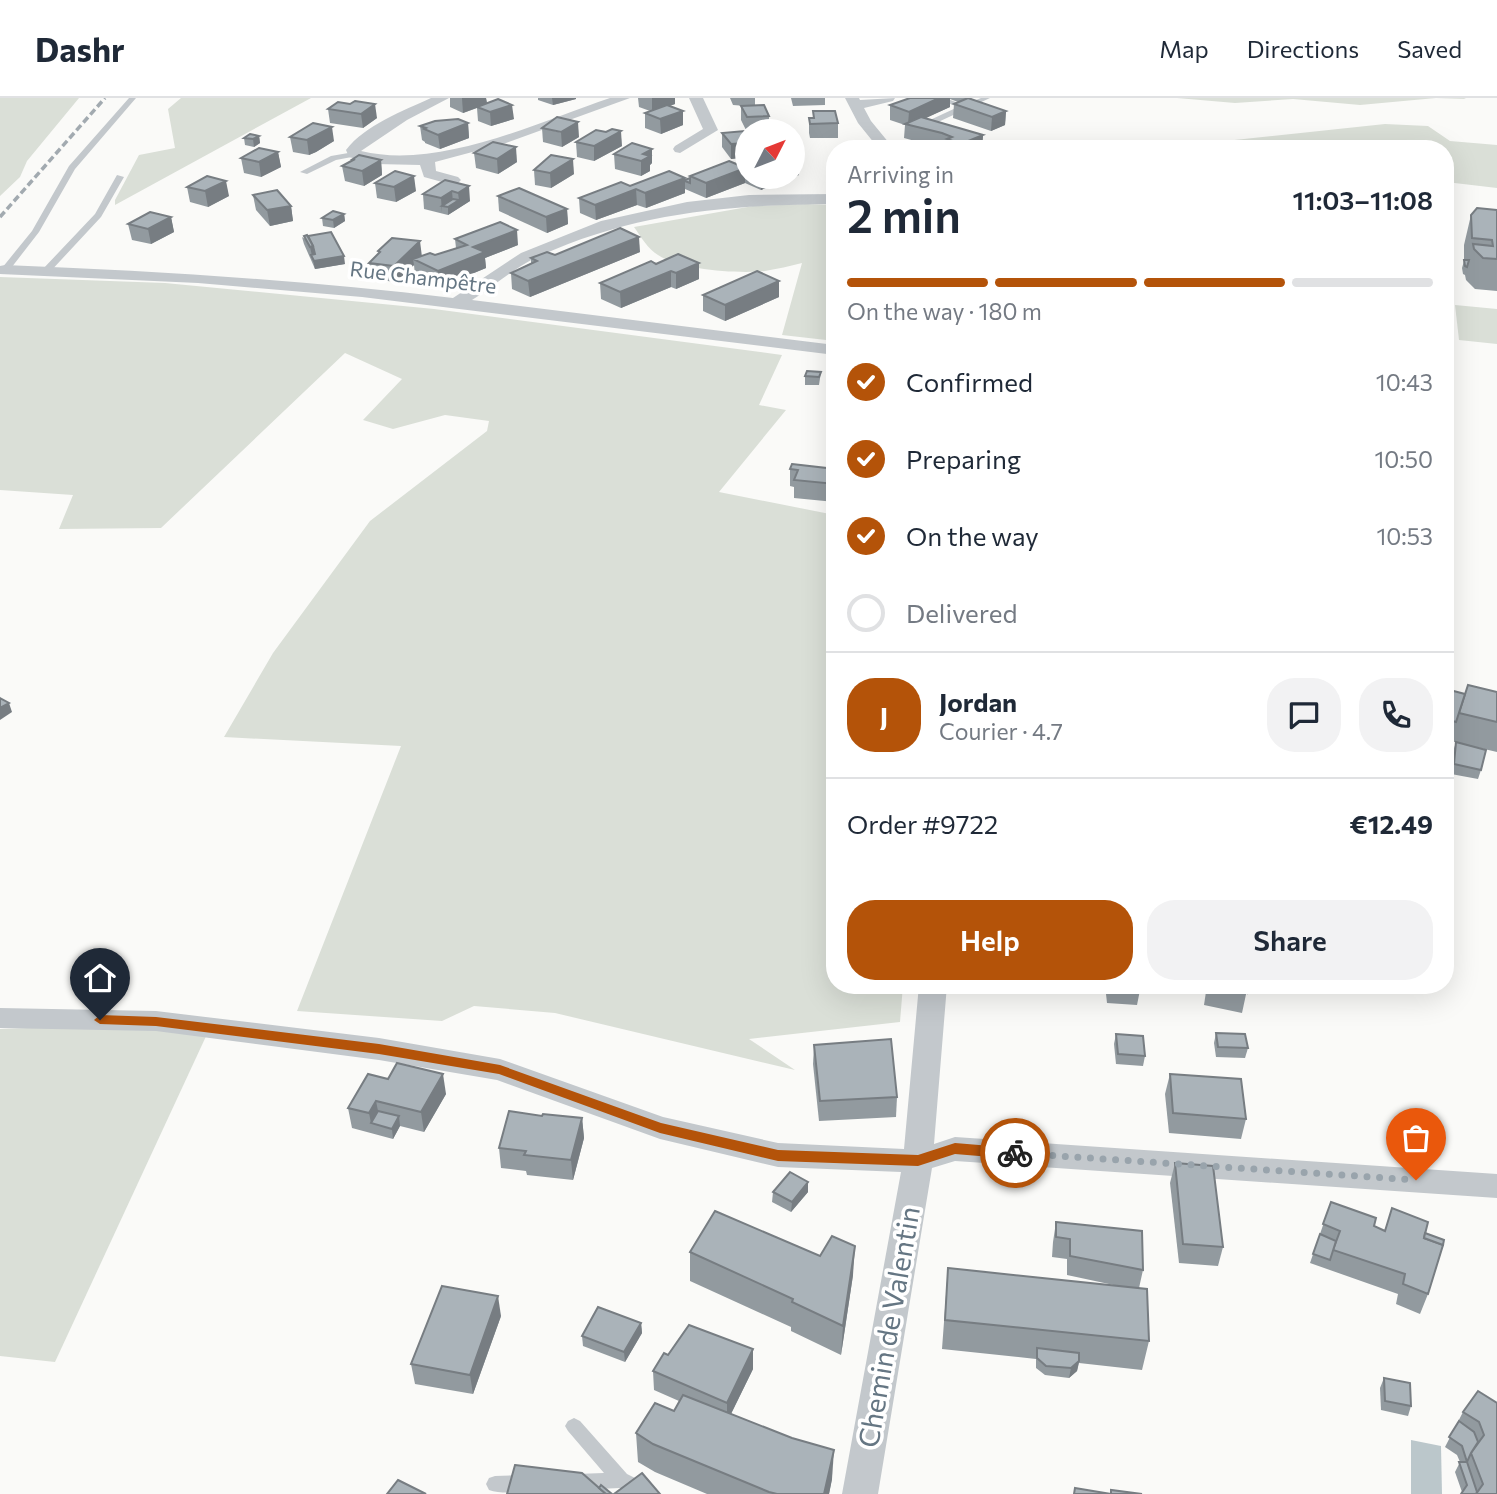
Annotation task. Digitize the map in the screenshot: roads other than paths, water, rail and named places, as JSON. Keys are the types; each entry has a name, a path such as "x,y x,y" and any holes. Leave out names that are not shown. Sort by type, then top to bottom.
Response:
{"street":[{"path":"442,98 402,117 359,144 353,150 354,154 406,163 445,158 623,98"},
{"path":"680,149 711,130 696,98"},
{"path":"880,140 853,102 888,98"},
{"path":"427,160 429,174 453,180"},
{"path":"456,304 527,256 607,224 699,205 749,200 826,199"},
{"name":"Rue Champêtre","path":"5,270 198,278 362,292 826,349"},
{"name":"Chemin de Valentin","path":"860,1494 918,1161 932,994"},
{"path":"0,1018 156,1021 379,1049 500,1070 660,1128 778,1155 918,1161 955,1149 1497,1186"}],"lane":[{"path":"5,270 35,233 72,168 133,98"},
{"path":"938,98 974,110"},
{"path":"950,135 931,125 987,98"},
{"path":"304,172 334,158 354,154"},
{"path":"45,271 98,215 120,177"},
{"path":"574,1426 621,1480 649,1494"},
{"path":"565,1482 621,1480"},
{"path":"495,1485 537,1483"}],"railway":[{"path":"0,217 105,98"}]}
